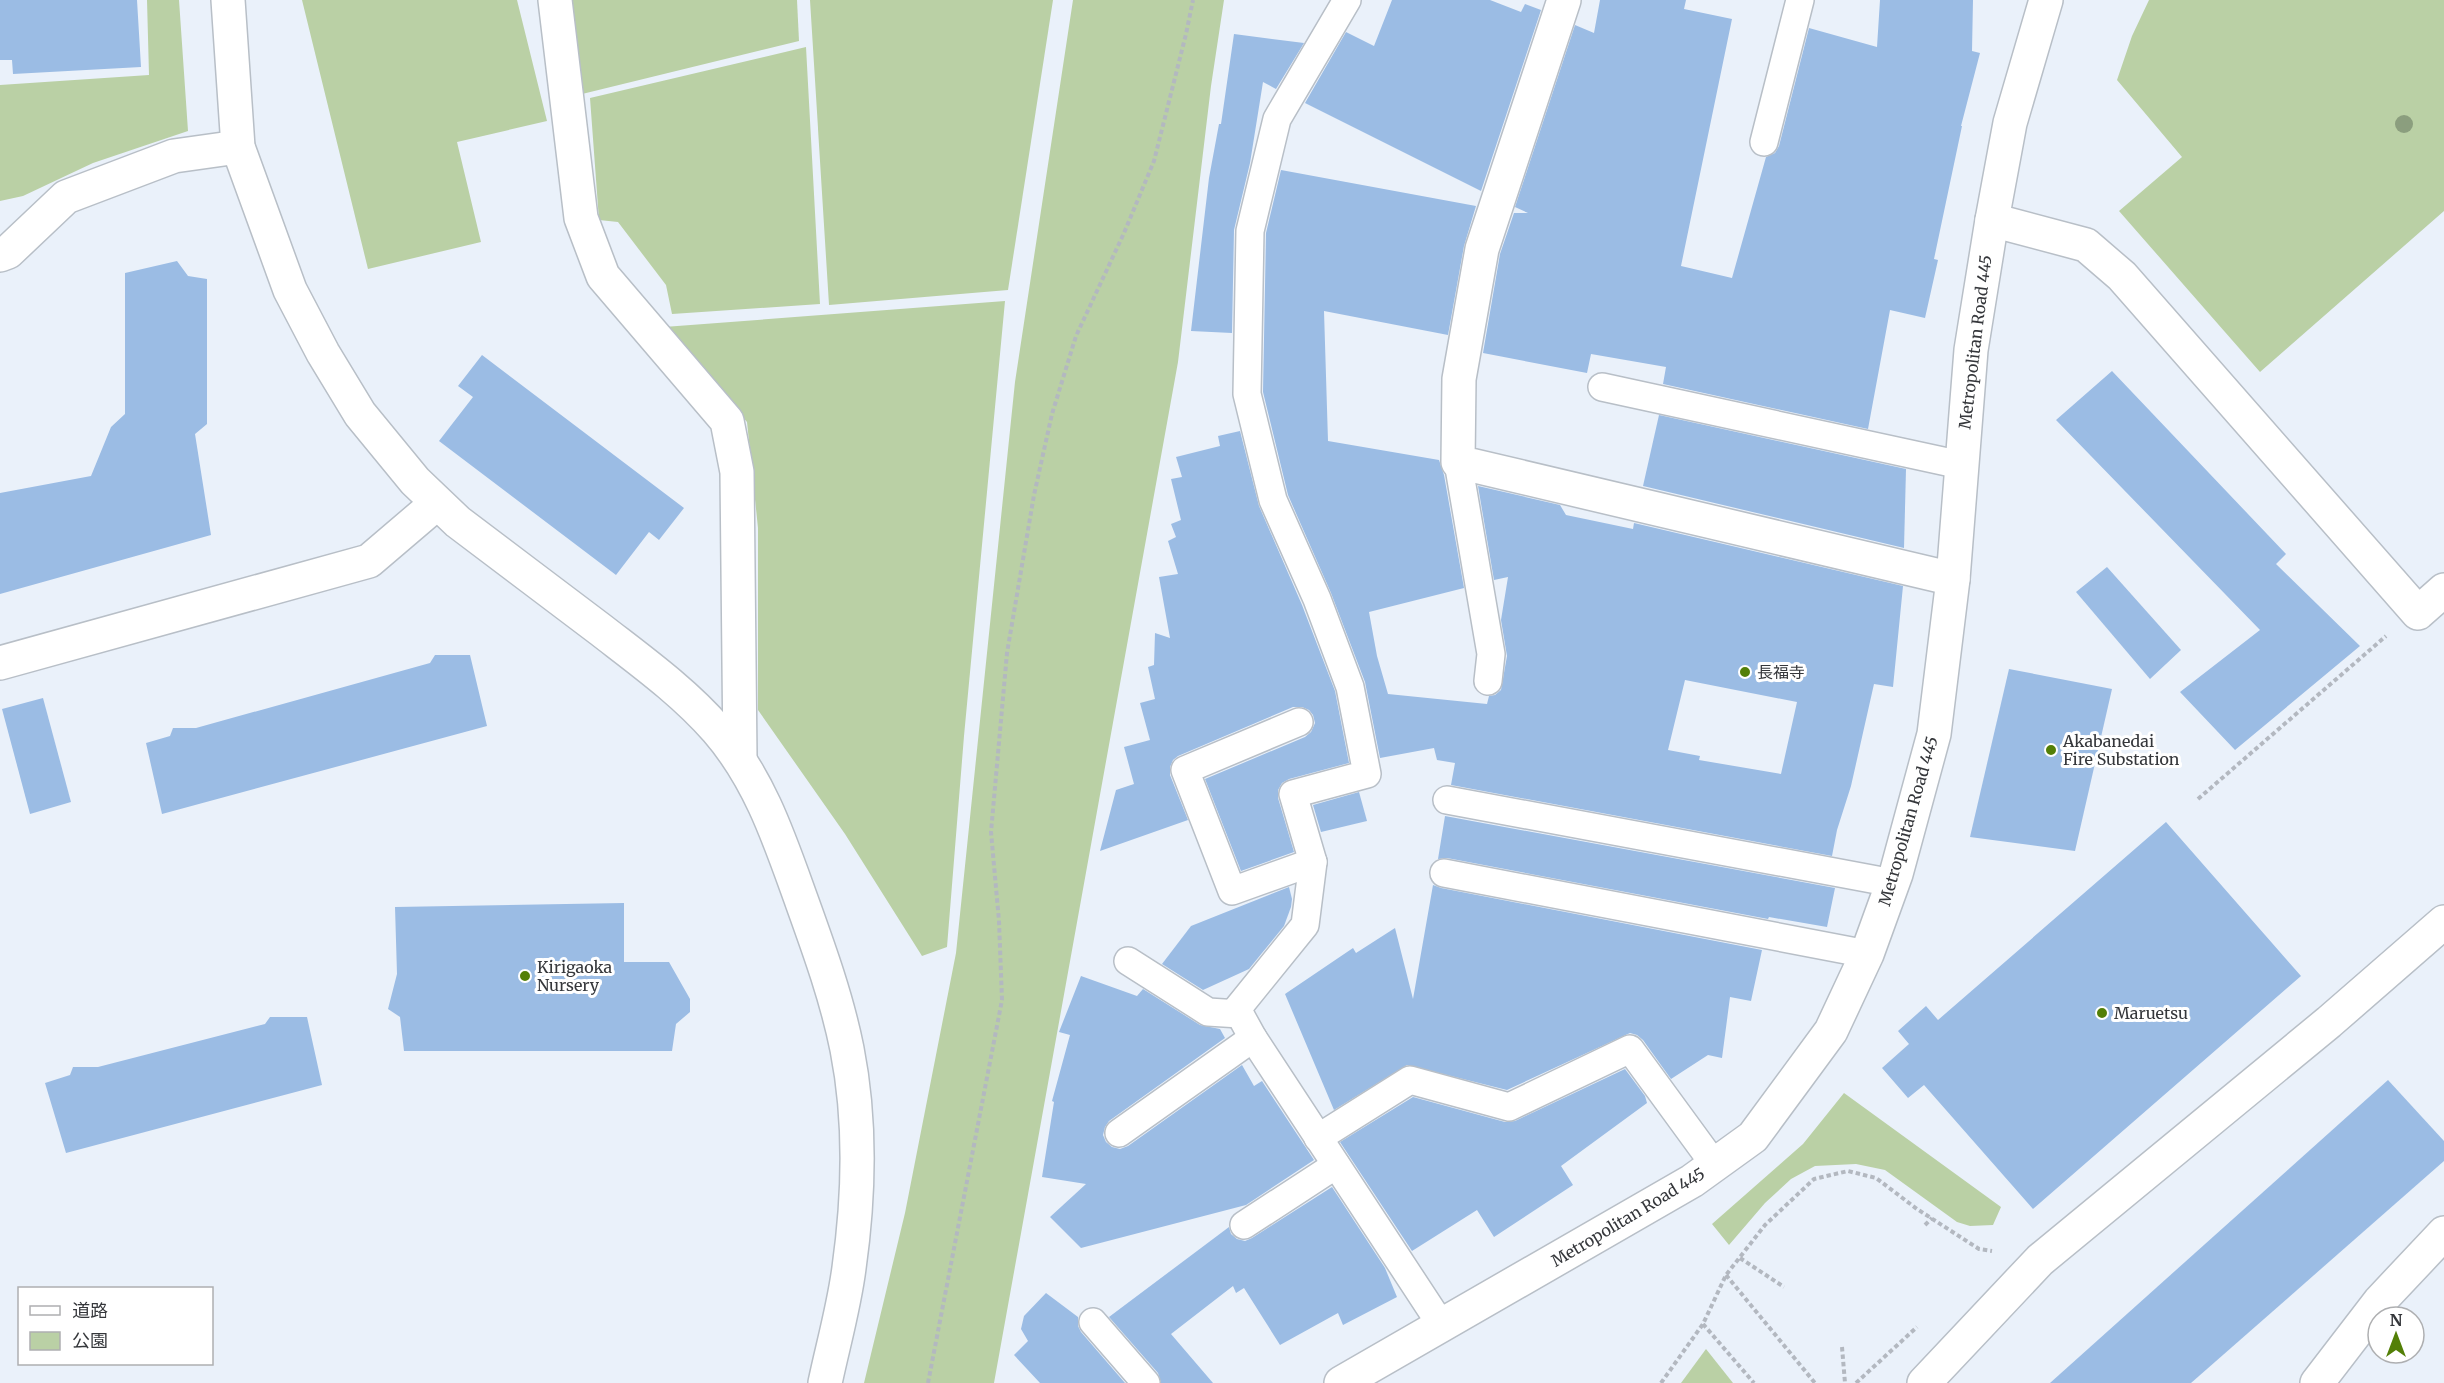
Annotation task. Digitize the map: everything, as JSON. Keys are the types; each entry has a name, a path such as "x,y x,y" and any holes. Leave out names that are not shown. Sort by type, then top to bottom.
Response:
{"street":[{"path":"228,0 238,147 290,290 323,353 360,414 383,444 437,503 663,680 716,728 740,757 777,832 825,965 847,1051 856,1139 855,1206 849,1270 825,1383"},
{"path":"555,0 581,218 603,276 727,421 737,472 740,757"},
{"path":"1564,0 1482,249 1459,380 1458,462 1953,579"},
{"name":"Metropolitan Road 445","path":"1341,1383 1692,1181 1753,1137 1831,1031 1867,954 1893,883 1934,735 1953,579 1971,350 2010,123 2046,0"},
{"path":"0,255 8,252 66,197 174,156 238,147"},
{"path":"1992,220 2086,245 2122,276 2418,613 2444,590"},
{"path":"0,663 369,561 437,503"},
{"path":"1924,1383 2040,1260 2329,1022 2444,922"},
{"path":"2317,1383 2380,1301 2444,1233"}],"lane":[{"path":"1347,0 1277,119 1251,231 1247,394 1274,500 1317,599 1350,687 1367,774 1293,794 1313,862 1305,925 1237,1009 1253,1038 1442,1326"},
{"path":"1764,142 1800,0"},
{"path":"1602,387 1961,465"},
{"path":"1458,462 1491,654 1488,681"},
{"path":"1299,722 1185,770 1232,891 1313,862"},
{"path":"1447,800 1893,883"},
{"path":"1444,873 1867,954"},
{"path":"1128,961 1208,1012 1240,1014"},
{"path":"1119,1133 1253,1038"},
{"path":"1318,1138 1410,1080 1509,1107 1630,1049 1714,1164"},
{"path":"1244,1225 1336,1165"},
{"path":"1093,1322 1146,1383"}],"path":[{"path":"928,1383 1002,1000 999,921 991,832 1006,653 1034,495 1052,414 1076,336 1124,233 1154,161 1186,34 1192,0"},
{"path":"2198,799 2391,631"},
{"path":"1661,1383 1703,1324 1726,1275 1765,1226 1814,1179 1848,1171 1876,1178 1979,1249 2040,1260"},
{"path":"1925,1226 1932,1218"},
{"path":"1740,1257 1784,1287"},
{"path":"1726,1275 1815,1383"},
{"path":"1703,1324 1754,1383"},
{"path":"1842,1347 1845,1383"}],"green space":[{"path":"147,0 179,0 188,131 93,163 23,196 0,201 0,85 149,75"},
{"path":"302,0 517,0 547,121 457,142 481,242 368,269"},
{"path":"568,0 797,0 799,41 578,95"},
{"path":"810,0 1053,0 1008,290 829,305"},
{"path":"1073,0 1224,0 1211,86 1178,362 994,1383 864,1383 905,1213 956,953 1015,382"},
{"path":"2149,0 2444,0 2444,211 2260,372 2119,211 2182,157 2117,80 2132,36"},
{"path":"806,47 820,304 672,314 666,285 618,222 599,220 590,98"},
{"path":"1005,301 964,736 947,947 922,956 845,834 758,710 758,528 747,422 664,327"},
{"path":"1844,1093 2001,1207 1993,1225 1970,1226 1957,1222 1885,1170 1856,1164 1815,1166 1791,1179 1765,1203 1729,1245 1712,1224 1803,1144"},
{"path":"1706,1349 1733,1383 1681,1383"}],"building":[{"path":"0,0 137,0 141,67 13,74 12,60 0,60"},
{"path":"1392,0 1490,0 1521,12 1525,4 1541,10 1481,191 1305,103 1346,32 1374,46"},
{"path":"1600,0 1686,0 1684,9 1732,19 1681,266 1732,278 1766,157 1775,153 1779,146 1809,28 1877,47 1880,0 1973,0 1972,51 1980,53 1961,126 1934,259 1938,260 1925,318 1890,310 1868,429 1663,384 1666,367 1591,354 1587,373 1483,353 1500,254 1514,213 1528,213 1515,207 1575,25 1594,33"},
{"path":"1234,34 1304,43 1276,89 1263,82 1250,163 1234,230 1232,333 1191,331 1209,178 1219,124 1221,124"},
{"path":"1281,170 1476,206 1464,246 1448,335 1324,311 1328,441 1439,460 1444,475 1464,588 1369,612 1377,656 1388,694 1487,704 1489,696 1501,690 1507,656 1501,620 1508,577 1494,580 1478,486 1560,505 1566,515 1633,529 1634,523 1903,586 1893,687 1874,684 1851,786 1837,830 1832,856 1451,785 1455,763 1437,760 1434,748 1380,758 1365,682 1331,593 1288,495 1263,392 1266,233","holes":["1685,680 1797,702 1781,774 1699,760 1700,756 1668,750"]},
{"path":"177,261 188,276 207,279 207,424 195,434 211,535 0,594 0,493 91,476 111,427 125,414 125,273"},
{"path":"482,355 684,508 659,540 649,532 616,575 439,441 473,397 458,386"},
{"path":"2112,371 2286,554 2276,564 2360,646 2235,750 2180,692 2260,630 2056,420"},
{"path":"1659,415 1906,469 1904,548 1643,486"},
{"path":"1240,431 1259,506 1302,605 1335,691 1349,763 1289,779 1282,783 1278,790 1278,798 1294,852 1241,871 1205,779 1305,737 1311,732 1315,723 1313,715 1302,707 1293,707 1178,756 1170,767 1170,775 1188,820 1100,851 1116,790 1134,784 1124,747 1150,740 1140,703 1155,699 1148,667 1154,665 1155,633 1170,638 1159,577 1178,574 1168,541 1176,537 1171,524 1181,520 1171,479 1182,477 1176,457 1220,446 1218,436"},
{"path":"2107,567 2181,650 2150,679 2076,592"},
{"path":"435,655 470,655 487,726 162,814 146,743 170,736 173,728 196,728 430,663"},
{"path":"2009,669 2112,689 2075,851 1970,837"},
{"path":"43,698 71,802 30,814 2,709"},
{"path":"1359,792 1367,821 1321,832 1313,805"},
{"path":"1445,816 1835,888 1827,927 1769,917 1768,919 1447,858 1438,859"},
{"name":"Maruetsu","path":"2166,822 2301,976 2033,1209 1924,1085 1908,1098 1882,1068 1909,1044 1898,1031 1926,1006 1938,1020"},
{"path":"1433,885 1762,950 1751,1001 1730,997 1722,1058 1708,1055 1671,1079 1643,1040 1630,1033 1507,1090 1407,1065 1334,1110 1285,994 1353,948 1356,953 1395,928 1413,999"},
{"path":"1289,887 1291,907 1284,926 1249,969 1203,990 1162,964 1191,926"},
{"path":"624,903 624,962 669,962 690,999 690,1012 676,1024 672,1051 404,1051 400,1017 388,1009 397,974 395,907"},
{"path":"1081,976 1137,996 1143,989 1200,1025 1220,1029 1225,1038 1109,1121 1103,1135 1112,1147 1120,1149 1128,1146 1242,1065 1254,1086 1262,1081 1314,1160 1246,1205 1081,1248 1050,1217 1086,1184 1042,1177 1054,1102 1052,1101 1070,1035 1059,1032"},
{"path":"270,1017 307,1017 322,1085 66,1153 45,1083 70,1075 73,1067 98,1067 265,1024"},
{"path":"1625,1069 1645,1096 1647,1103 1561,1166 1573,1185 1494,1237 1477,1210 1412,1251 1340,1142 1413,1097 1505,1122 1515,1121"},
{"path":"2388,1080 2444,1141 2444,1161 2191,1383 2050,1383"},
{"path":"1332,1187 1385,1268 1397,1297 1343,1325 1338,1313 1280,1345 1244,1288 1236,1293 1233,1286 1171,1334 1213,1383 1161,1383 1158,1373 1109,1317 1229,1227 1231,1234 1245,1241"},
{"path":"1046,1293 1078,1317 1081,1332 1125,1383 1040,1383 1014,1355 1028,1341 1021,1329 1024,1316"}],"place":[{"name":"長福寺","path":"1745,672"},
{"name":"Akabanedai Fire Substation","path":"2051,750"},
{"name":"Kirigaoka Nursery","path":"525,976"},
{"name":"Maruetsu","path":"2102,1013"}]}
